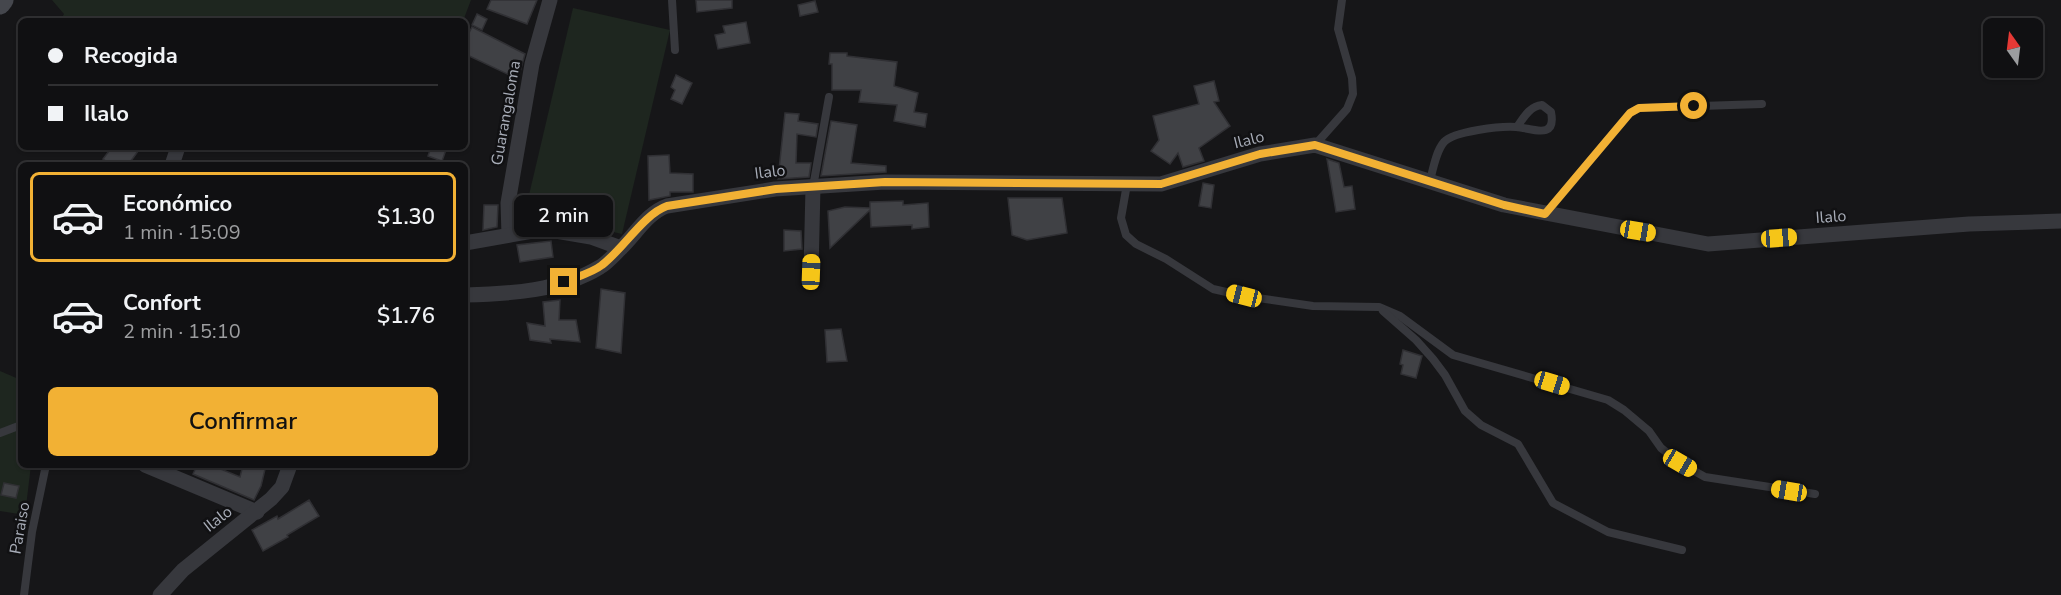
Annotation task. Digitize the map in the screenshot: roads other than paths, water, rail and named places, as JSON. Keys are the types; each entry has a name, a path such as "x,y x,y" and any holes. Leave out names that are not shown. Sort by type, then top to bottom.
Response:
{"main road":[{"path":"0,4 3,0"}],"street":[{"name":"Guarangaloma","path":"509,235 508,202 532,64 550,0"},
{"name":"Ilalo","path":"468,295 507,294 564,282 600,267 653,213 667,206 776,189 885,182 1161,184 1260,154 1315,145 1504,205 1707,244 1969,224 2061,221"},
{"path":"811,272 813,187"},
{"path":"468,242 544,229 591,237 621,248"},
{"path":"152,468 256,512"},
{"name":"Ilalo","path":"160,595 183,570 256,512 282,487 289,468"}],"lane":[{"path":"672,0 675,50"},
{"path":"1315,145 1347,109 1353,94 1352,78 1338,29 1342,0"},
{"path":"813,187 829,97"},
{"path":"1545,214 1630,113 1639,108 1762,104"},
{"path":"1430,181 1443,143 1452,136 1465,132 1517,127 1544,131 1551,126 1551,112 1542,105 1536,106 1530,109 1517,127"},
{"path":"1127,184 1121,218 1126,235 1136,244 1166,259 1213,288 1244,296 1313,306 1378,307 1400,316 1453,355 1608,400 1649,431 1661,448 1680,463 1705,477 1815,494"},
{"path":"1378,307 1416,340 1433,359 1445,375 1465,411 1481,424 1518,444 1553,503 1608,532 1682,550"},
{"path":"0,433 18,426"},
{"name":"Paraiso","path":"24,595 32,532 45,468"}]}
